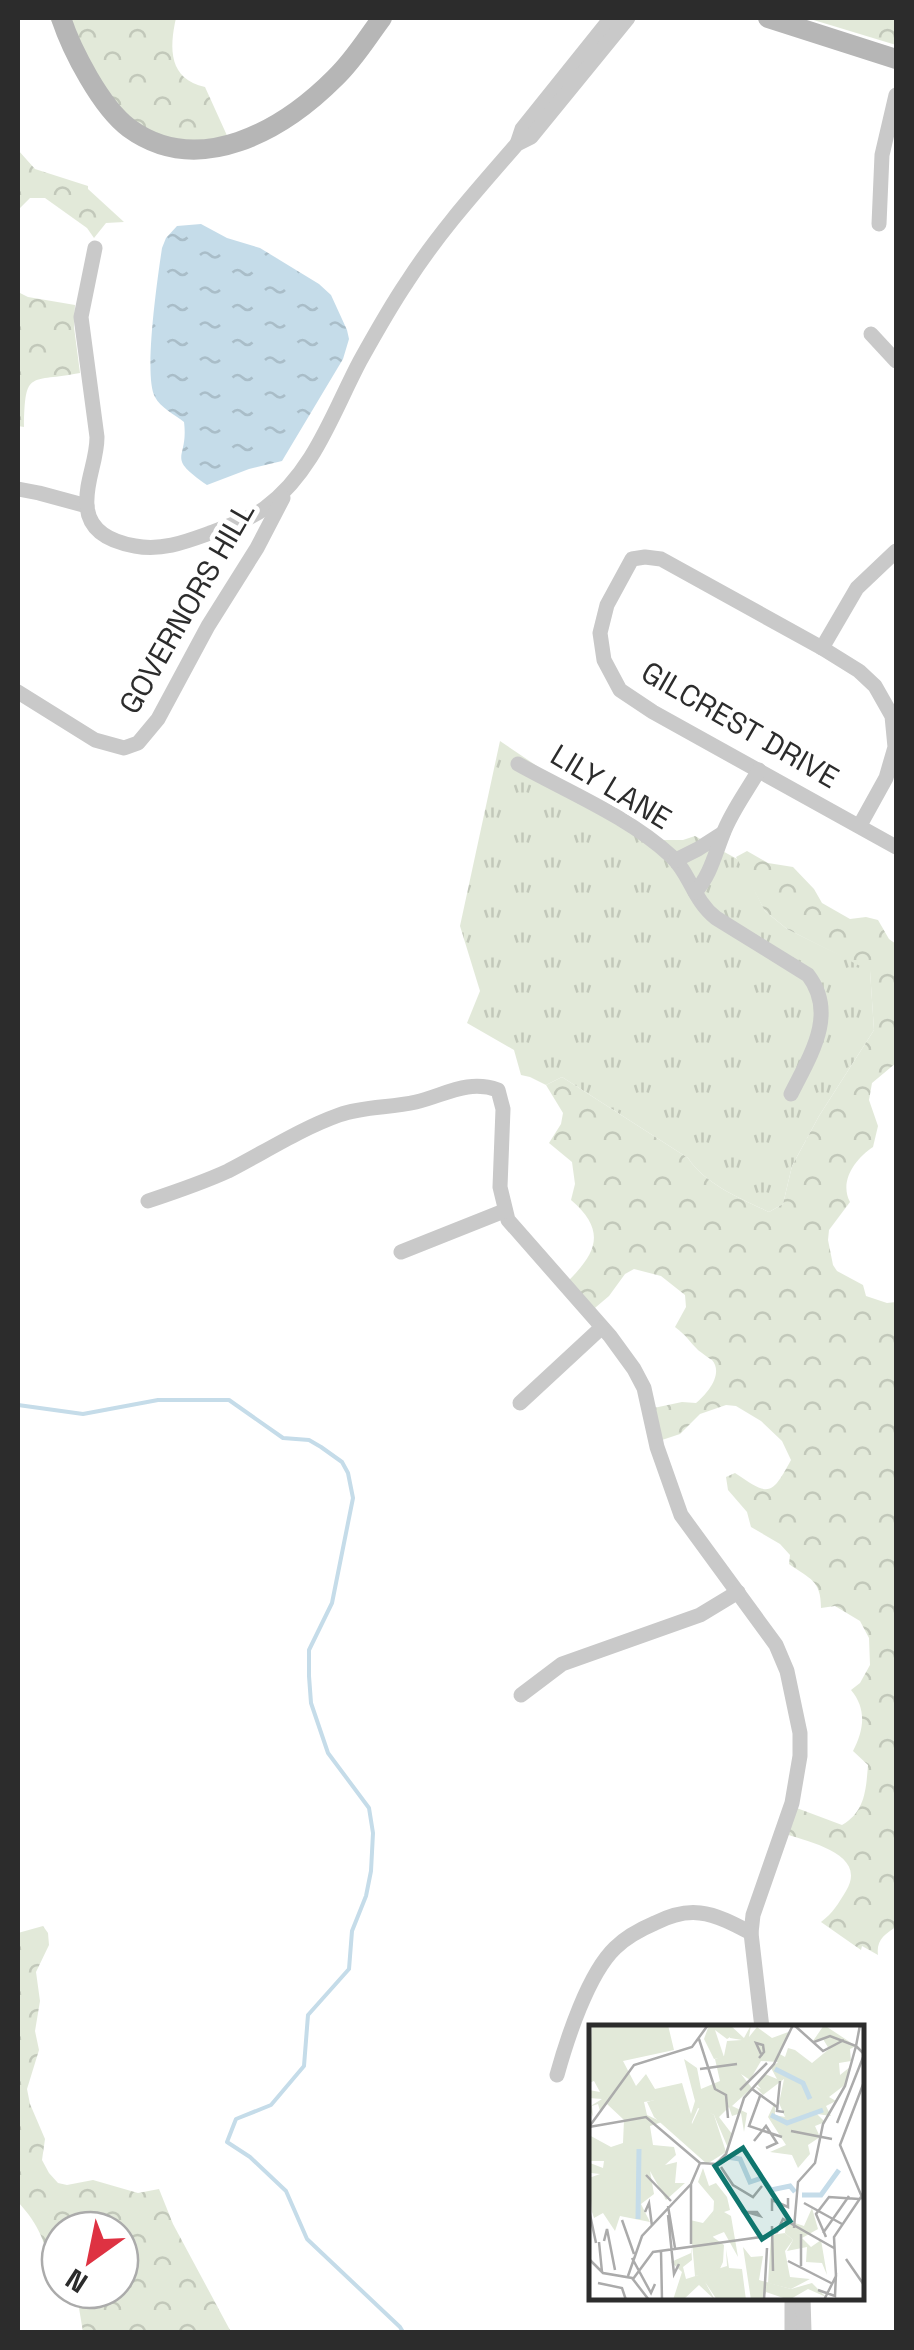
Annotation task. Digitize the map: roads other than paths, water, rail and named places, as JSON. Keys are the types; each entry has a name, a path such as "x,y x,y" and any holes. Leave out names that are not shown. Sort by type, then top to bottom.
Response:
{"street":[{"path":"61,18 86,74 119,119 156,142 192,150 259,135 283,122 338,76 382,18"},
{"name":"GOVERNORS HILL","path":"517,144 522,129 612,18"},
{"name":"GOVERNORS HILL","path":"18,692 94,740 124,748 138,743 158,719 290,486 318,446 360,361 408,280 466,202 517,144 531,137 628,18"},
{"path":"768,18 896,58"},
{"path":"879,224 882,155 896,95"},
{"path":"18,490 87,506 97,437 81,316 95,248"},
{"path":"871,334 896,361"},
{"name":"GOVERNORS HILL","path":"87,506 94,527 108,537 157,548 253,516 290,486"},
{"path":"822,648 857,588 896,551"},
{"name":"GILCREST DRIVE","path":"860,825 886,778 896,747 892,716 874,686 822,648 661,559 632,559 606,605 600,633 604,660 620,690 896,847"},
{"name":"LILY LANE","path":"518,764 645,834 676,860 702,907 808,975 817,987 822,1008 820,1029 791,1094"},
{"path":"695,892 758,770"},
{"name":"LILY LANE","path":"676,860 723,833"},
{"path":"148,1201 228,1171 339,1116 416,1102 472,1085 498,1090 503,1108 500,1187 504,1211 514,1229 610,1336 634,1369 644,1388 657,1447 685,1524 738,1592 784,1662 801,1748 792,1803 756,1904 751,1933 762,2025"},
{"path":"400,1252 504,1211"},
{"path":"520,1403 601,1328"},
{"path":"521,1695 562,1664 700,1616 738,1592"},
{"path":"557,2075 587,1992 617,1946 642,1928 682,1914 706,1914 751,1933"},
{"path":"792,2300 792,2332"},
{"path":"804,2300 804,2332"}],"water":[{"path":"201,224 227,238 260,248 319,284 331,295 349,339 343,359 282,461 207,485 182,462 184,422 155,397 150,369 162,248 177,226"}],"waterway":[{"path":"18,1405 83,1414 158,1400 229,1400 283,1438 309,1440 321,1447 342,1462 348,1473 353,1498 332,1603 309,1650 309,1676 311,1703 328,1753 369,1808 373,1833 371,1871 352,1931 349,1969 308,2015 304,2066 271,2105 236,2119 227,2142 250,2157 286,2191 307,2239 403,2332"}]}
